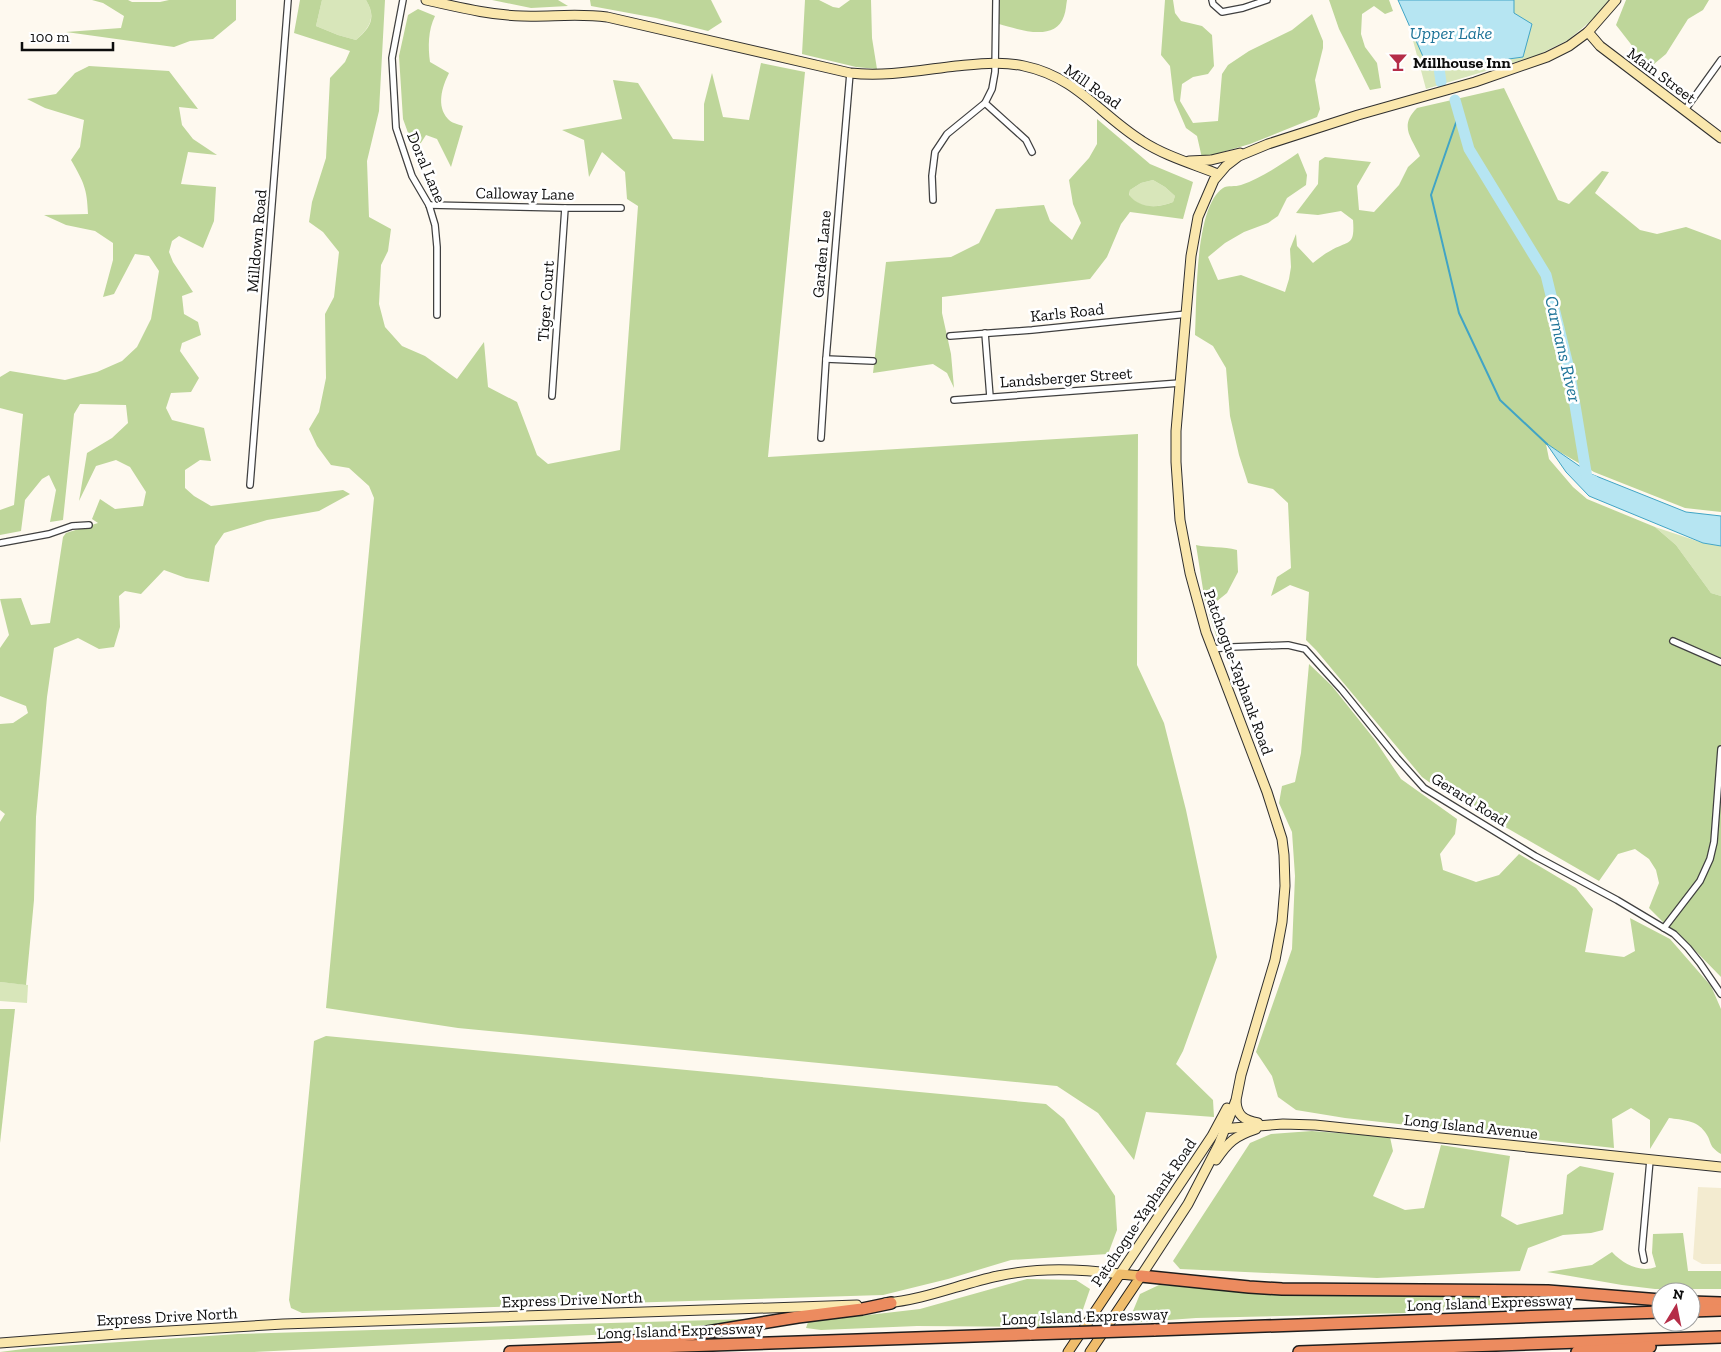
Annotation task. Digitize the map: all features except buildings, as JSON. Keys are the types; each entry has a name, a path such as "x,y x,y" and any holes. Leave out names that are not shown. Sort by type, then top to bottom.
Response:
{"highway":[{"path":"1141,1276 1282,1289 1548,1291 1651,1299"},
{"path":"1701,1302 1721,1302"},
{"path":"570,1350 635,1340 689,1335 891,1303"},
{"path":"1701,1311 1721,1310"},
{"name":"Long Island Expressway","path":"510,1352 1651,1312"},
{"path":"1299,1352 1717,1338"},
{"path":"1577,1352 1658,1347 1717,1338"}],"main road":[{"name":"Mill Road","path":"426,0 506,15 532,17 588,15 607,17 850,73 881,75 995,63 1022,65 1057,78 1085,95 1141,141 1181,160 1218,174"},
{"path":"1218,174 1232,161 1268,144 1495,76 1558,52 1588,32 1616,0"},
{"name":"Main Street","path":"1588,32 1600,46 1721,138"},
{"path":"1181,160 1203,161 1248,152"},
{"name":"Patchogue-Yaphank Road","path":"1090,1352 1188,1204 1221,1129 1238,1086 1273,968 1284,904 1285,862 1282,839 1212,649 1190,573 1180,520 1176,462 1180,383 1191,256 1196,226 1208,193 1218,174"},
{"name":"Patchogue-Yaphank Road","path":"1068,1352 1221,1129 1236,1100 1238,1086"},
{"path":"1236,1100 1238,1110 1244,1119 1265,1125"},
{"path":"1188,1204 1229,1142 1265,1125"},
{"name":"Long Island Avenue","path":"1221,1129 1265,1125 1323,1126 1721,1167"},
{"name":"Express Drive North","path":"0,1342 283,1324 891,1303 933,1294 998,1276 1030,1270 1074,1269 1141,1276"}],"street":[{"name":"Milldown Road","path":"250,485 288,0"},
{"name":"Doral Lane","path":"403,0 392,58 396,128 412,176 429,205 435,225 437,315"},
{"path":"933,200 932,176 935,152 947,134 985,103 993,84 996,0"},
{"path":"1212,0 1213,4 1222,12 1243,8 1267,0"},
{"path":"1684,110 1721,60"},
{"name":"Garden Lane","path":"821,438 850,73"},
{"path":"985,103 1026,140 1032,152"},
{"name":"Calloway Lane","path":"429,205 621,208"},
{"name":"Tiger Court","path":"552,396 565,208"},
{"name":"Karls Road","path":"950,336 1187,314"},
{"path":"985,333 990,397"},
{"path":"826,359 873,361"},
{"name":"Landsberger Street","path":"954,400 1180,383"},
{"path":"0,543 49,534 72,526 89,525"},
{"path":"1673,641 1721,662"},
{"name":"Gerard Road","path":"1212,649 1288,645 1305,649 1424,788 1535,856 1617,900 1674,934 1688,948 1715,983 1721,994"},
{"path":"1664,928 1700,881 1710,859 1714,842 1721,749"},
{"path":"1644,1260 1642,1250 1650,1160"}],"shaded area":[{"path":"1698,1187 1721,1188 1721,1264 1702,1264 1693,1259"}],"green space":[{"path":"92,0 160,2 169,0 236,0 236,20 213,39 190,41 174,47 66,32 121,28 124,16 103,3"},
{"path":"300,0 322,0 316,26 356,40 365,31 370,22 371,12 366,0 385,0 379,111 367,161 369,217 391,229 388,251 381,265 379,304 385,327 402,346 425,356 457,379 484,342 488,387 517,402 537,455 548,464 620,450 638,206 627,199 625,172 602,152 589,177 584,140 562,130 622,119 613,80 638,83 673,139 704,141 704,104 712,73 723,117 749,120 761,63 805,72 768,457 1138,434 1137,665 1164,723 1186,810 1217,957 1183,1051 1176,1064 1213,1100 1214,1117 1146,1112 1134,1160 1098,1113 1057,1086 458,1028 326,1008 374,498 369,486 349,468 331,465 317,446 309,429 319,412 326,378 325,314 334,297 339,252 323,232 309,222 312,202 326,158 330,78 345,62 350,51 294,33"},
{"path":"322,0 366,0 371,12 368,27 356,40 316,26"},
{"path":"492,0 558,0 568,6 531,8"},
{"path":"590,0 711,0 722,22 708,31 656,18 591,6"},
{"path":"805,0 819,0 839,8 850,0 871,0 872,38 877,69 856,67 802,54"},
{"path":"1000,0 1067,0 1065,14 1059,24 1053,29 1044,32 1035,32 999,24"},
{"path":"1165,0 1173,0 1175,13 1181,21 1202,26 1212,35 1214,66 1208,74 1193,77 1182,84 1180,101 1193,123 1218,121 1222,74 1228,65 1249,51 1292,30 1312,14 1323,41 1315,80 1320,109 1317,117 1250,144 1202,158 1197,136 1186,128 1174,100 1170,66 1161,55"},
{"path":"1329,0 1389,0 1393,11 1385,14 1374,6 1362,14 1361,34 1365,47 1377,63 1381,88 1370,90 1339,29"},
{"path":"1514,0 1610,0 1598,15 1568,40 1536,56 1426,89 1408,22 1429,70 1523,57 1514,13"},
{"path":"1626,0 1709,0 1703,10 1688,19 1666,54 1654,64 1644,61 1616,25"},
{"path":"418,9 435,16 429,39 430,62 449,73 441,96 444,114 449,120 463,126 451,167 437,139 426,135 415,152 403,119 399,56 408,15"},
{"path":"89,66 169,71 198,109 179,107 182,125 193,139 217,155 188,152 181,184 216,187 214,221 203,248 179,236 172,241 169,252 173,262 193,292 182,296 184,314 198,322 201,335 182,343 180,351 199,378 191,392 171,393 166,408 172,420 204,428 211,461 200,460 185,470 185,488 211,506 343,490 350,494 319,511 267,520 224,533 215,546 209,582 186,578 164,570 141,594 125,591 119,596 120,627 114,647 99,649 78,638 54,648 47,697 36,817 34,900 26,985 0,982 0,822 5,814 0,810 0,724 13,723 28,713 26,706 0,696 0,648 9,635 0,599 21,598 31,625 50,623 63,537 66,533 98,523 92,519 100,499 115,509 143,506 146,492 130,467 116,460 96,466 79,501 87,453 112,438 128,423 126,405 80,404 74,414 63,520 50,522 56,490 49,475 42,479 25,500 21,531 0,535 0,510 14,505 23,414 0,408 0,377 10,371 65,380 97,372 122,361 137,347 151,319 159,271 149,256 135,254 114,294 103,297 113,260 113,243 95,231 66,225 44,215 88,214 84,186 71,160 80,147 84,120 45,108 27,99 56,94 75,73"},
{"path":"1504,88 1558,200 1569,204 1602,171 1609,172 1595,193 1640,230 1657,234 1686,227 1721,240 1721,512 1685,508 1594,472 1546,444 1549,459 1573,487 1587,499 1655,527 1676,545 1711,593 1721,596 1721,977 1679,934 1664,923 1649,908 1659,883 1656,870 1649,859 1635,849 1618,854 1599,881 1436,787 1422,777 1306,640 1309,592 1290,585 1271,596 1277,577 1291,568 1288,503 1273,489 1248,483 1230,416 1226,368 1213,346 1195,335 1197,279 1202,234 1207,214 1214,198 1223,188 1241,185 1256,179 1298,153 1307,175 1306,185 1287,198 1278,216 1268,223 1244,232 1225,243 1208,257 1218,280 1241,275 1285,292 1291,267 1290,249 1296,234 1297,246 1313,263 1328,252 1352,239 1353,220 1341,211 1318,215 1296,213 1318,184 1319,161 1325,157 1371,162 1357,186 1359,210 1374,212 1399,185 1408,167 1420,156 1408,132 1409,120 1417,108"},
{"path":"1097,119 1150,164 1193,182 1183,219 1130,212 1121,224 1107,257 1090,279 942,297 942,313 951,354 954,388 947,373 933,364 873,373 886,262 951,257 979,243 996,209 1044,205 1050,221 1072,240 1081,223 1073,204 1069,180 1089,158 1097,144","holes":["1153,180 1175,196 1173,202 1150,206 1138,203 1129,195 1130,190 1141,183"]},
{"path":"1153,180 1175,196 1173,202 1150,206 1138,203 1129,196 1130,190 1141,183"},
{"path":"1655,527 1703,543 1721,546 1721,596 1711,593 1676,545"},
{"path":"1196,545 1237,550 1238,572 1227,593 1212,605 1222,628 1217,638 1205,602"},
{"path":"1309,664 1332,686 1375,740 1401,779 1457,819 1455,834 1440,854 1443,870 1476,882 1499,875 1519,854 1576,888 1593,909 1585,952 1624,957 1635,951 1630,918 1670,939 1711,986 1721,1009 1721,1154 1712,1146 1705,1132 1698,1125 1689,1121 1669,1118 1650,1149 1650,1120 1631,1108 1612,1119 1614,1148 1345,1118 1296,1110 1278,1097 1272,1076 1256,1052 1292,949 1295,876 1292,832 1279,803 1282,786 1295,782 1301,753"},
{"path":"0,982 28,985 27,1003 0,1001"},
{"path":"0,1009 15,1009 0,1143"},
{"path":"326,1036 1046,1104 1064,1119 1115,1196 1117,1230 1108,1254 1011,1260 948,1279 883,1295 302,1313 291,1308 289,1300 314,1041"},
{"path":"1312,1131 1390,1137 1393,1151 1373,1196 1405,1210 1424,1208 1441,1145 1510,1156 1501,1216 1517,1225 1563,1214 1567,1175 1580,1166 1614,1173 1603,1230 1563,1235 1528,1248 1520,1271 1377,1278 1180,1269 1173,1261 1250,1143 1271,1134"},
{"path":"1683,1233 1688,1271 1721,1271 1721,1289 1701,1289 1701,1282 1651,1282 1651,1289 1547,1272 1592,1265 1612,1252 1632,1266 1644,1269 1656,1267 1652,1253 1653,1234"},
{"path":"1027,1279 1076,1280 1090,1289 1079,1321 1054,1327 917,1326 821,1330 806,1328 808,1322 920,1309"},
{"path":"1159,1285 1309,1293 1548,1296 1563,1303 1407,1313 1196,1318 1128,1323 1140,1294"},
{"path":"748,1319 671,1331 254,1352 0,1352 31,1348 238,1334"}],"water":[{"name":"Upper Lake","path":"1398,0 1514,0 1514,13 1532,24 1523,57 1429,70"},
{"path":"1546,443 1591,474 1686,512 1721,516 1721,546 1703,543 1589,496 1566,472"}],"waterway":[{"name":"Carmans River","path":"1437,54 1441,82"},
{"name":"Carmans River","path":"1455,100 1469,149 1546,275 1569,369 1587,478 1594,481"},
{"path":"1459,114 1431,195 1459,313 1500,400 1547,444"}],"place":[{"name":"Millhouse Inn","path":"1398,62"}]}
